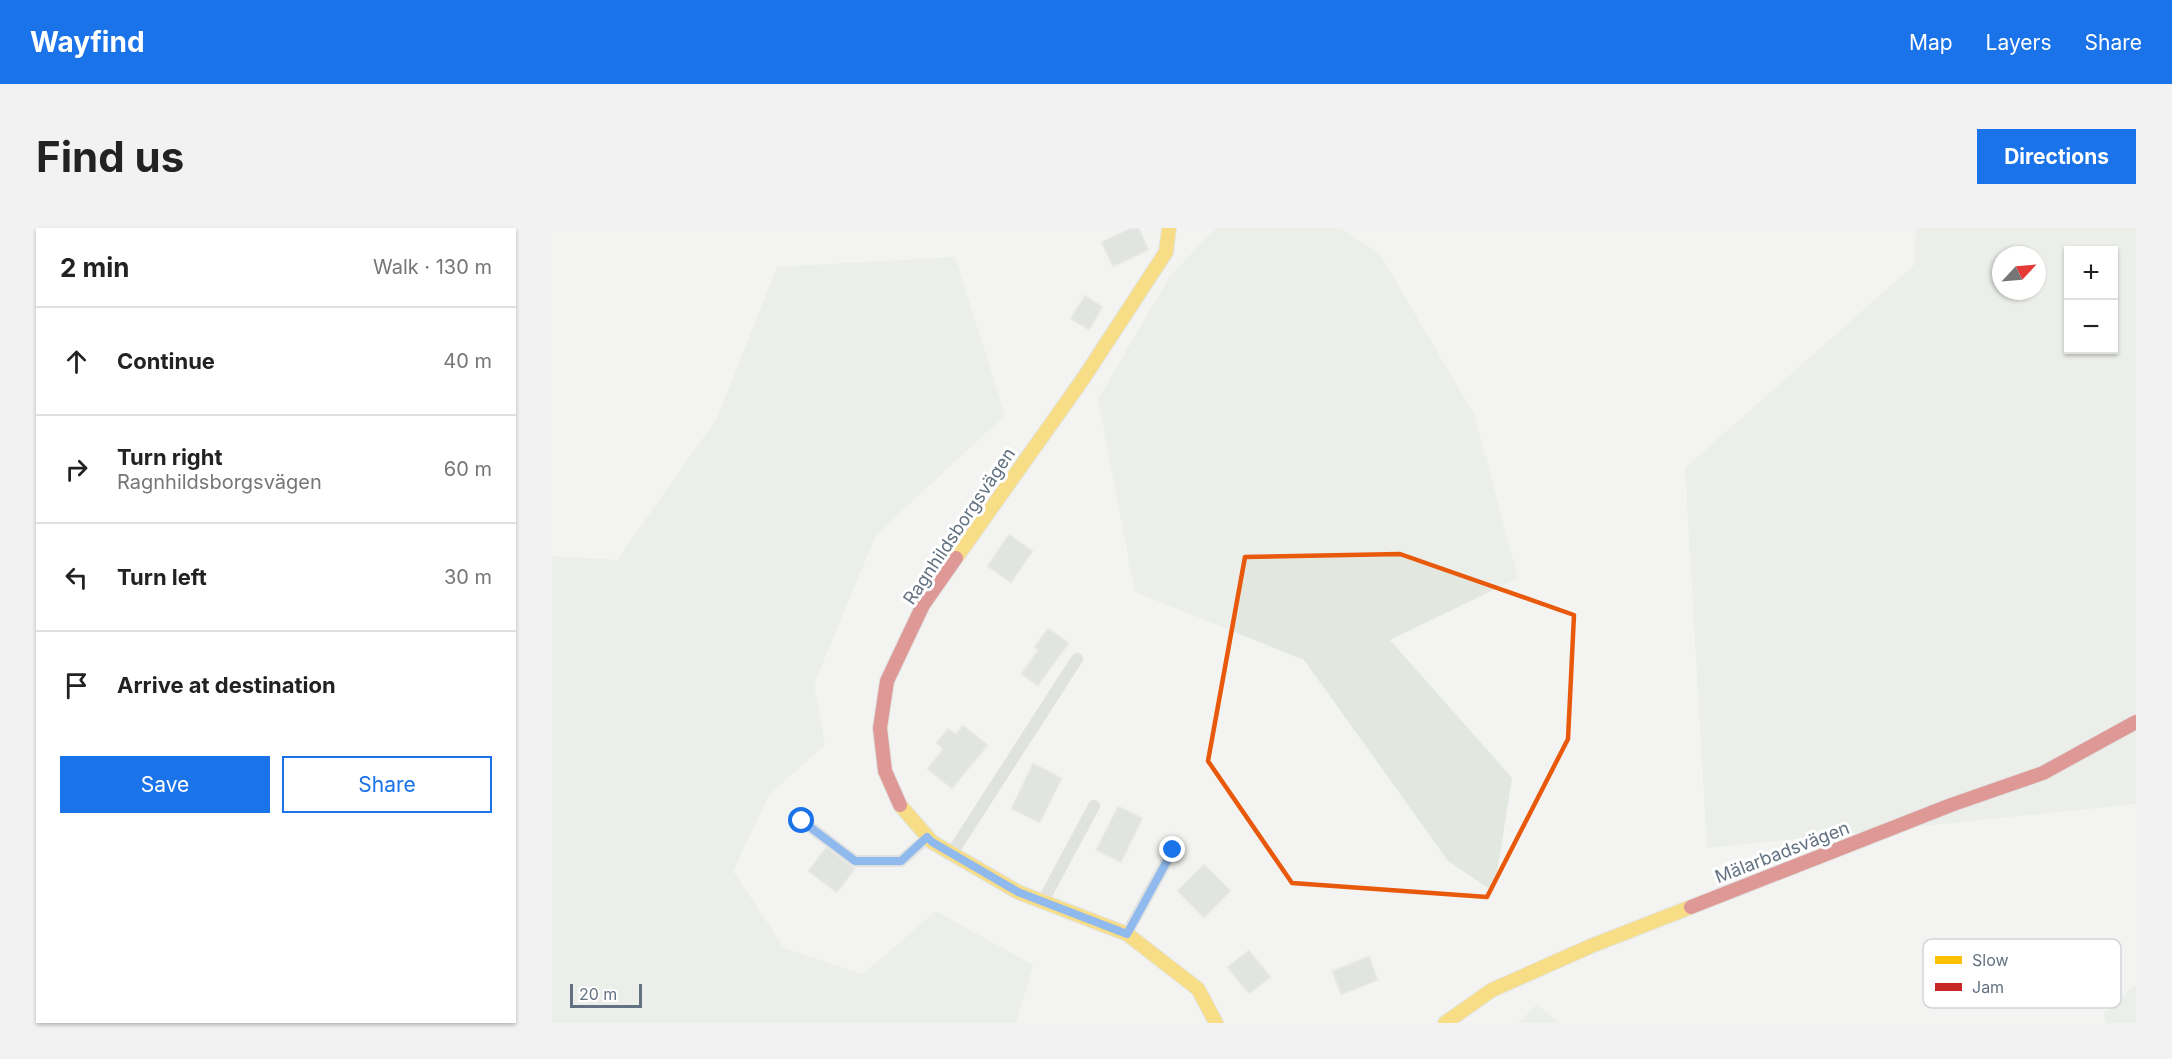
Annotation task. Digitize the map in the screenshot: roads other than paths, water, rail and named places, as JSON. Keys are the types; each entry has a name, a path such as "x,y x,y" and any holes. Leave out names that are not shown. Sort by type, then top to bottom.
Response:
{"street":[{"name":"Ragnhildsborgsvägen","path":"1169,228 1166,252 1083,379 923,605 887,681 880,728 885,771 902,809 932,842 1018,892 1127,934 1198,989 1216,1023"},
{"name":"Mälarbadsvägen","path":"1445,1023 1492,990 1591,946 1951,805 2043,773 2136,722"}],"lane":[{"path":"952,854 1077,659"},
{"path":"1043,903 1094,806"},
{"path":"802,821 855,861 901,861 927,837"},
{"path":"1127,934 1173,850"}]}
